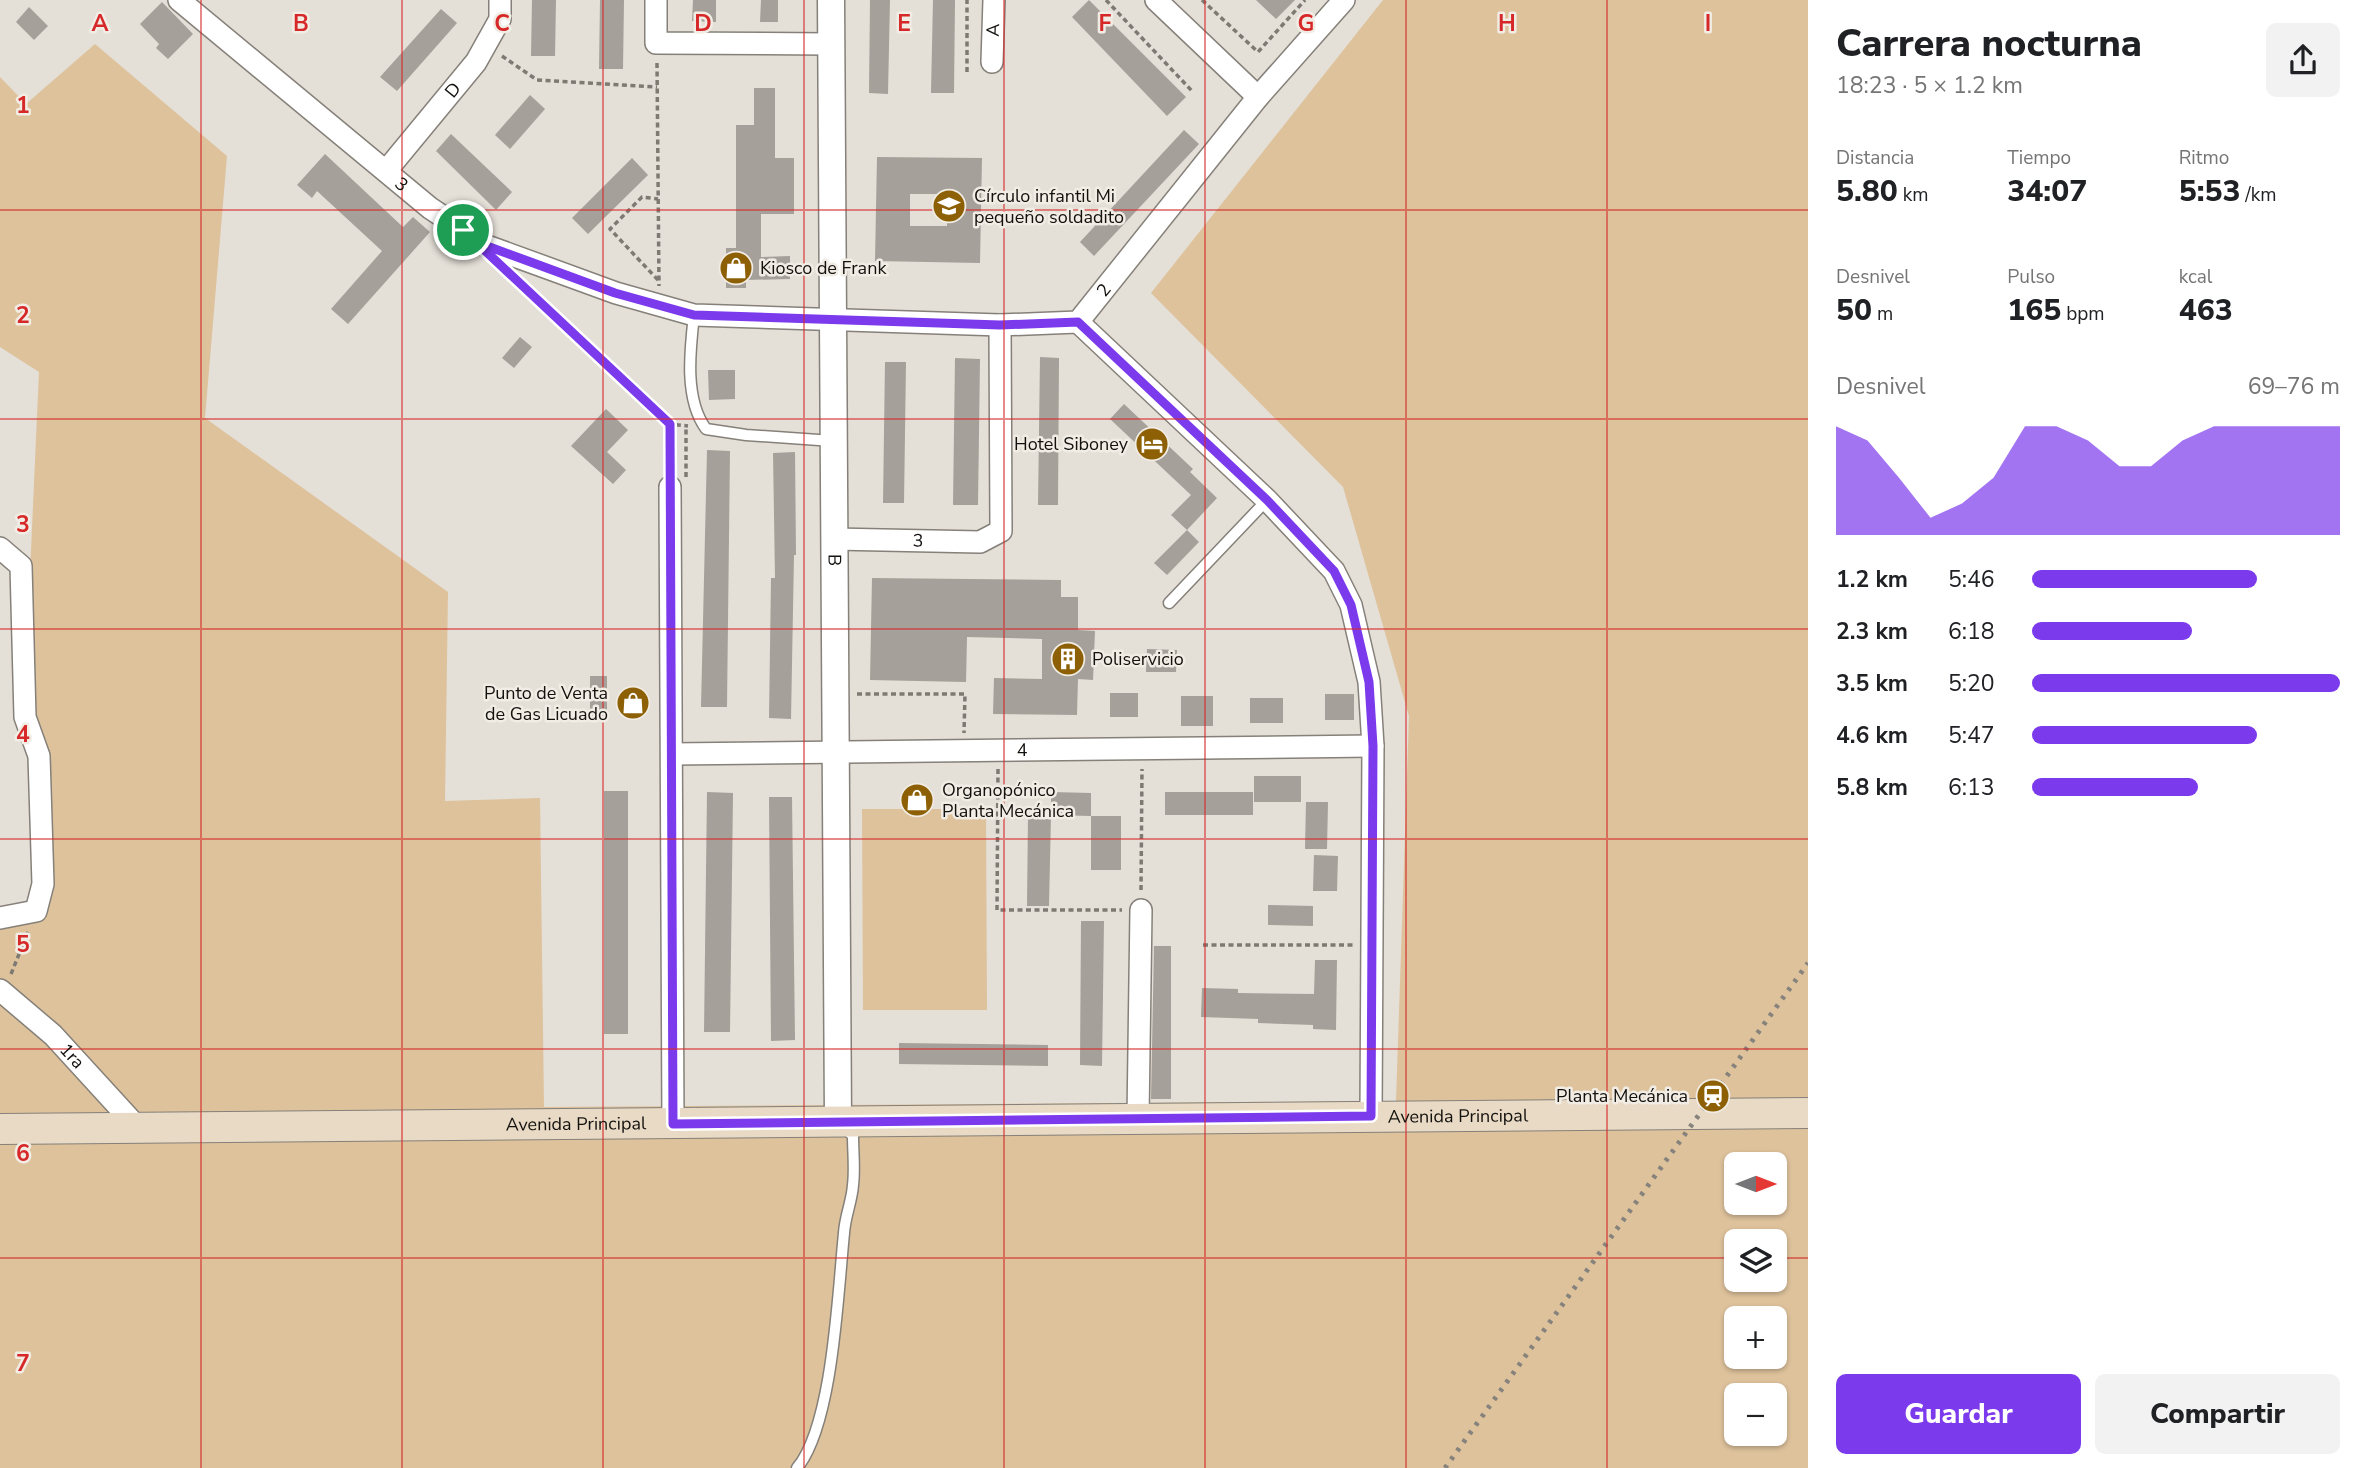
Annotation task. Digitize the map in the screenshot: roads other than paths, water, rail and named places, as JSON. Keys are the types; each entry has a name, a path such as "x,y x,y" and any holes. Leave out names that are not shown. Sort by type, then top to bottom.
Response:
{"main road":[{"name":"Avenida Principal","path":"0,1129 1808,1113"}],"street":[{"name":"3","path":"179,0 430,208 487,246 659,306 694,315"},
{"name":"D","path":"386,172 476,62 500,19 500,0"},
{"path":"656,0 656,43 831,44"},
{"name":"B","path":"831,0 838,1121"},
{"name":"A","path":"992,62 994,0"},
{"path":"1156,0 1258,97"},
{"name":"2","path":"1078,322 1258,97 1344,0"},
{"path":"694,315 1000,325 1078,322 1267,500 1334,571 1351,605 1369,682 1373,746 1371,1116"},
{"name":"3","path":"834,539 981,541 1001,531 1000,325"},
{"path":"670,487 673,1124"},
{"path":"0,548 21,566 25,718 39,756 43,884 36,911 0,918"},
{"name":"4","path":"672,754 1373,746"},
{"path":"1138,1118 1141,911"},
{"name":"1ra","path":"2,992 53,1035 139,1129"}],"lane":[{"path":"694,315 689,356 696,415 706,429 746,436 833,441"},
{"path":"1169,603 1267,500"},
{"path":"797,1468 813,1443 818,1425 835,1333 844,1228 853,1184 853,1136 838,1121"}],"railway":[{"path":"1445,1468 1808,963"}],"place":[{"name":"Círculo infantil Mi pequeño soldadito","path":"949,206"},
{"name":"Kiosco de Frank","path":"736,268"},
{"name":"Hotel Siboney","path":"1152,444"},
{"name":"Poliservicio","path":"1068,659"},
{"name":"Punto de Venta de Gas Licuado","path":"633,703"},
{"name":"Organopónico Planta Mecánica","path":"917,800"},
{"name":"Planta Mecánica","path":"1713,1096"}]}
